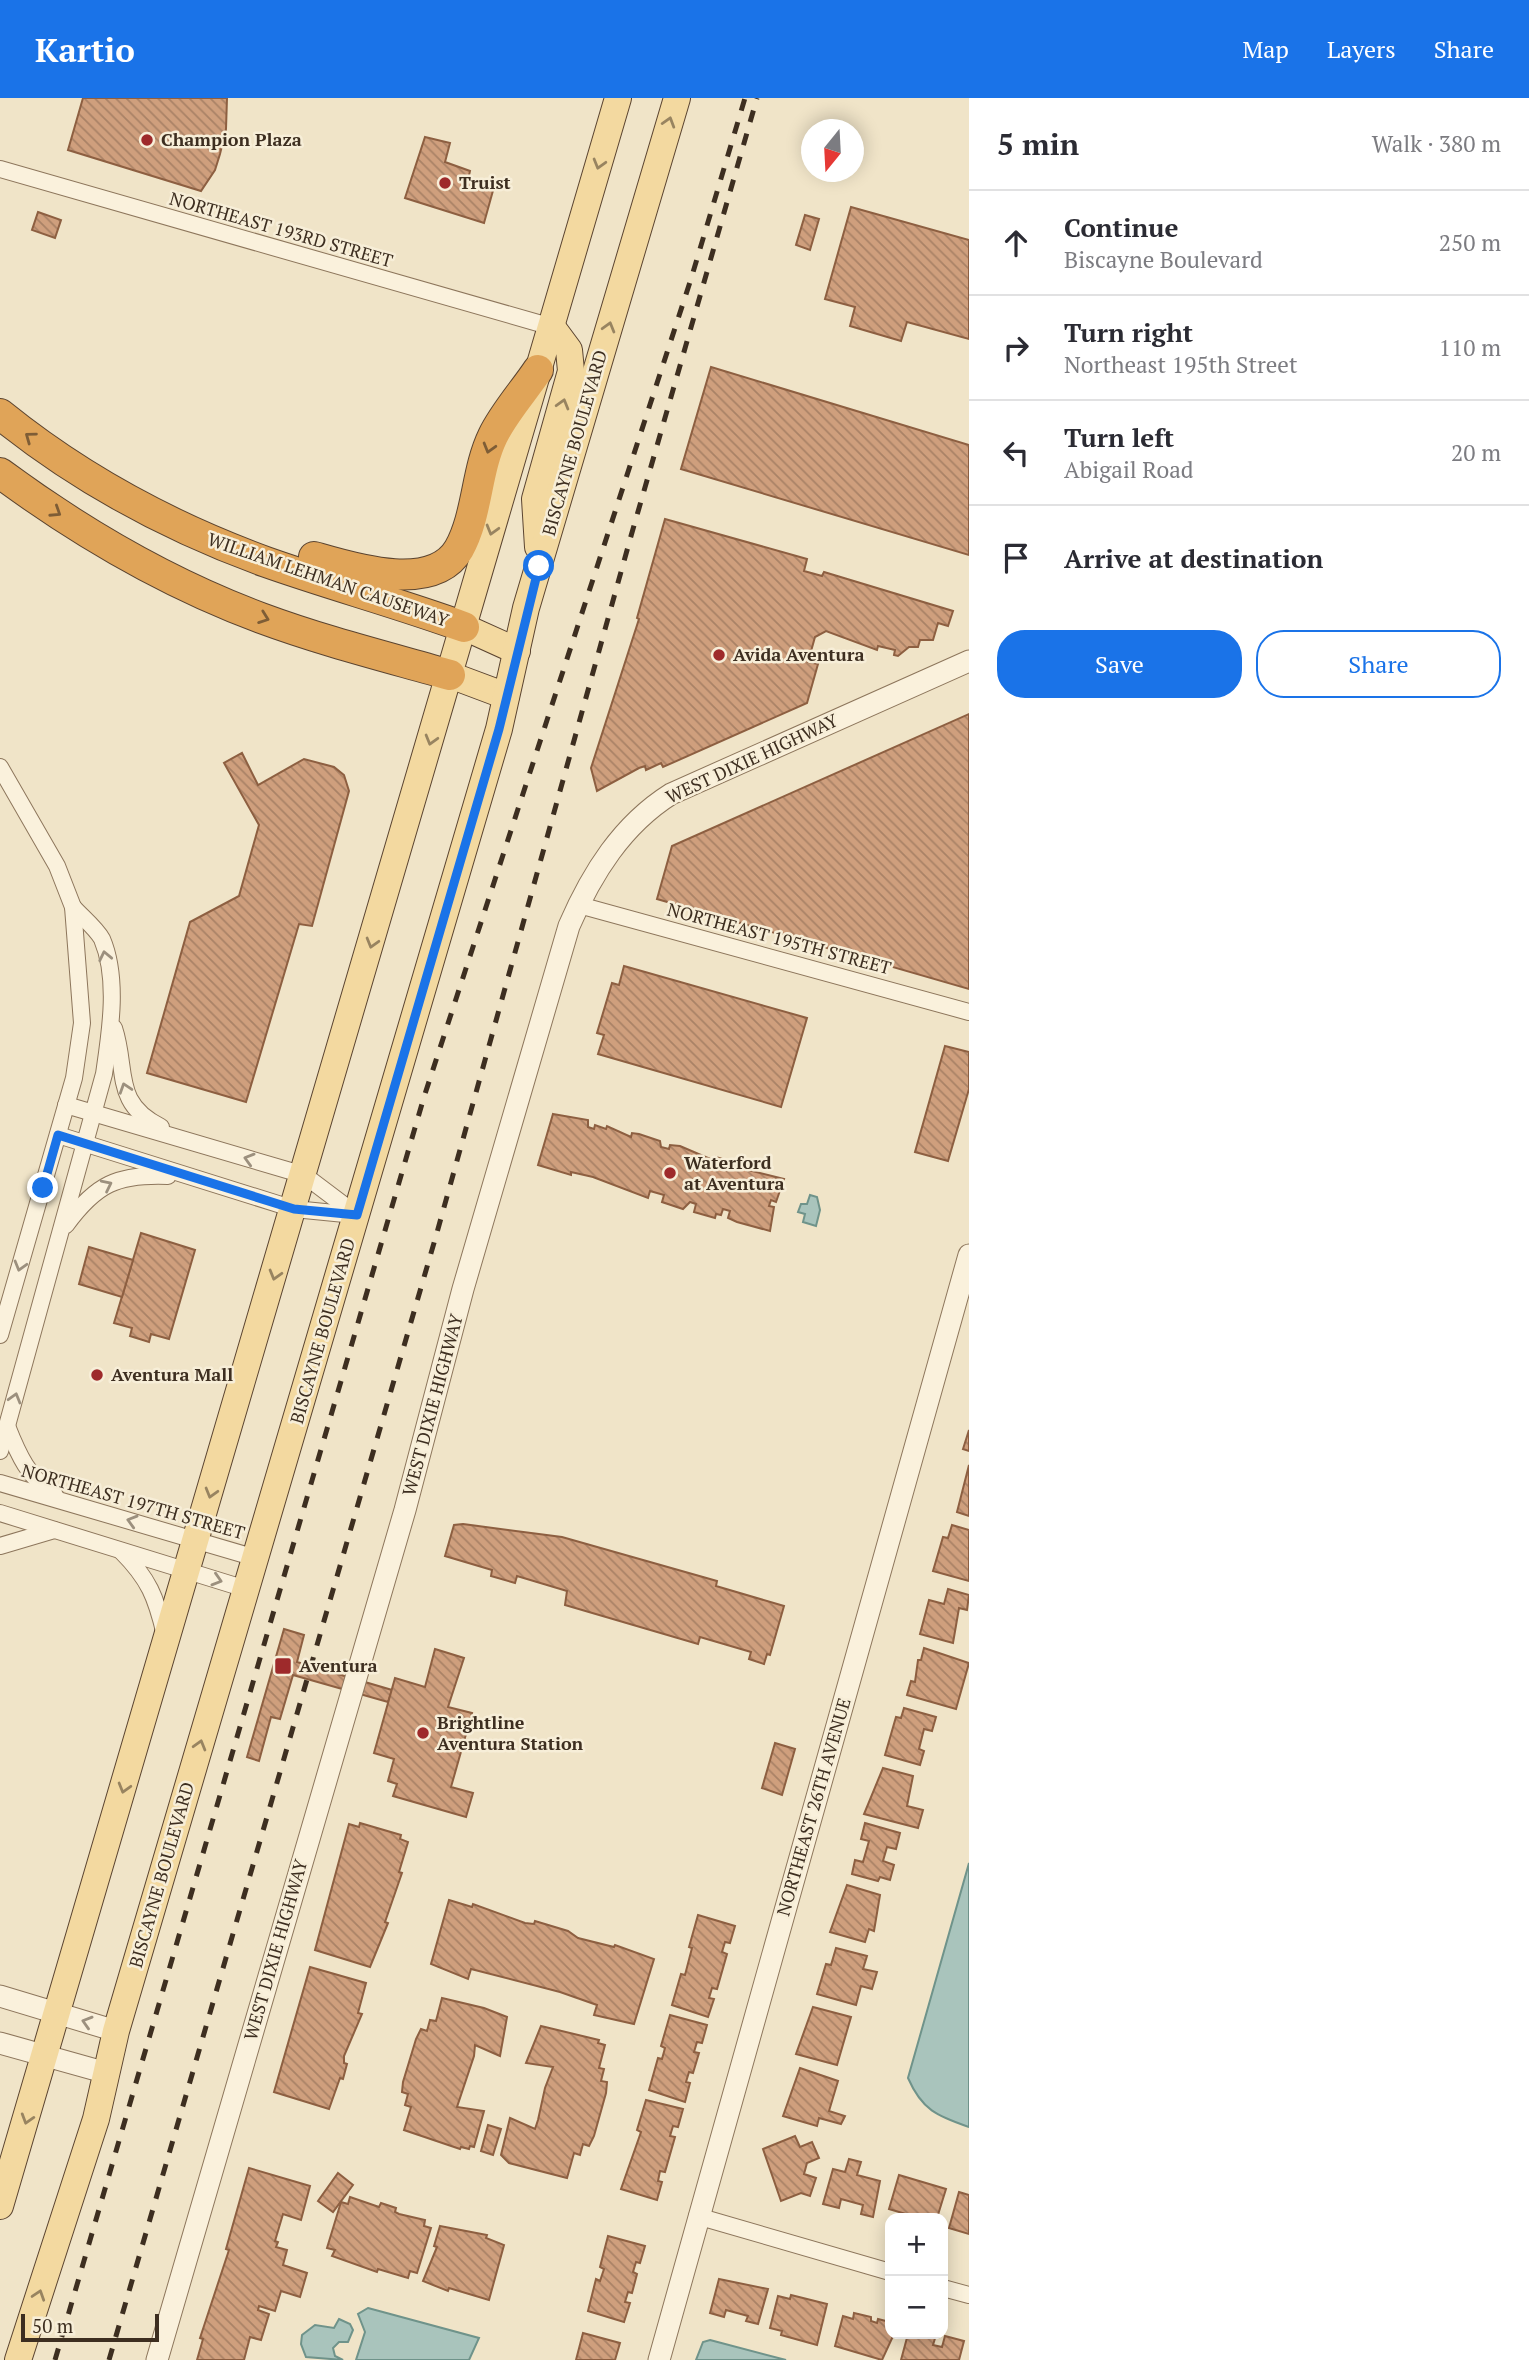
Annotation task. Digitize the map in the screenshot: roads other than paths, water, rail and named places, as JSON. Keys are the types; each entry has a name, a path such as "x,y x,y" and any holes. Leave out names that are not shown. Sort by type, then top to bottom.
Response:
{"highway":[{"path":"172,523 249,535 330,562 382,574 433,569 448,561 459,548 493,436 538,370"},
{"name":"WILLIAM LEHMAN CAUSEWAY","path":"0,414 91,478 172,523 263,561 464,628"},
{"path":"0,473 86,531 201,592 291,628 450,675"}],"main road":[{"path":"0,2204 47,2054 618,98"},
{"name":"BISCAYNE BOULEVARD","path":"18,2360 96,2119 116,2031 357,1215 506,696 539,566 677,98"},
{"path":"539,566 535,499 571,371 569,350 552,327"},
{"name":"WILLIAM LEHMAN CAUSEWAY","path":"464,628 517,651"},
{"path":"450,675 506,696"}],"street":[{"name":"NORTHEAST 193RD STREET","path":"0,169 552,327"},
{"name":"WEST DIXIE HIGHWAY","path":"157,2360 405,1510 467,1277 569,926 579,905 605,859 625,833 642,815 671,794 969,662"},
{"path":"0,767 57,866 73,906 82,1024 78,1057 66,1105 0,1335"},
{"name":"NORTHEAST 195TH STREET","path":"579,905 969,1012"},
{"path":"0,1451 104,1074 110,1016 109,974 101,938 73,906"},
{"path":"110,1016 120,1045 121,1081 128,1099 151,1122 195,1143"},
{"path":"66,1105 304,1175 357,1215"},
{"path":"58,1135 294,1209 357,1215"},
{"path":"60,1232 84,1201 109,1182 139,1176 189,1176"},
{"name":"NORTHEAST 26TH AVENUE","path":"659,2360 696,2217 969,1255"},
{"path":"7,1426 24,1465 35,1480 66,1502"},
{"name":"NORTHEAST 197TH STREET","path":"0,1483 256,1558"},
{"path":"0,1513 246,1589"},
{"path":"0,1546 55,1530"},
{"path":"119,1550 144,1574 157,1602 167,1643"},
{"path":"0,1996 116,2031"},
{"path":"0,2043 107,2073"},
{"path":"696,2217 885,2271"},
{"path":"948,2289 969,2295"}],"water":[{"path":"810,1195 817,1197 820,1210 816,1226 803,1222 805,1214 798,1212 801,1204 807,1204"},
{"path":"969,1863 969,2127 948,2119 925,2105 908,2078"},
{"path":"368,2308 479,2338 469,2360 356,2360 365,2332 358,2314"},
{"path":"339,2319 350,2324 353,2330 348,2342 339,2342 333,2348 335,2356 343,2360 306,2357 301,2344 302,2335 315,2325 334,2328"},
{"path":"710,2340 786,2360 696,2360 703,2342"}],"railway":[{"path":"55,2360 424,1097 691,279 745,98"},
{"path":"109,2360 436,1236 631,536 757,98"}],"place":[{"name":"Champion Plaza","path":"147,140"},
{"name":"Truist","path":"445,183"},
{"name":"Avida Aventura","path":"719,655"},
{"name":"Waterford at Aventura","path":"670,1173"},
{"name":"Aventura Mall","path":"97,1375"},
{"name":"Aventura","path":"283,1666"},
{"name":"Brightline Aventura Station","path":"423,1733"}]}
